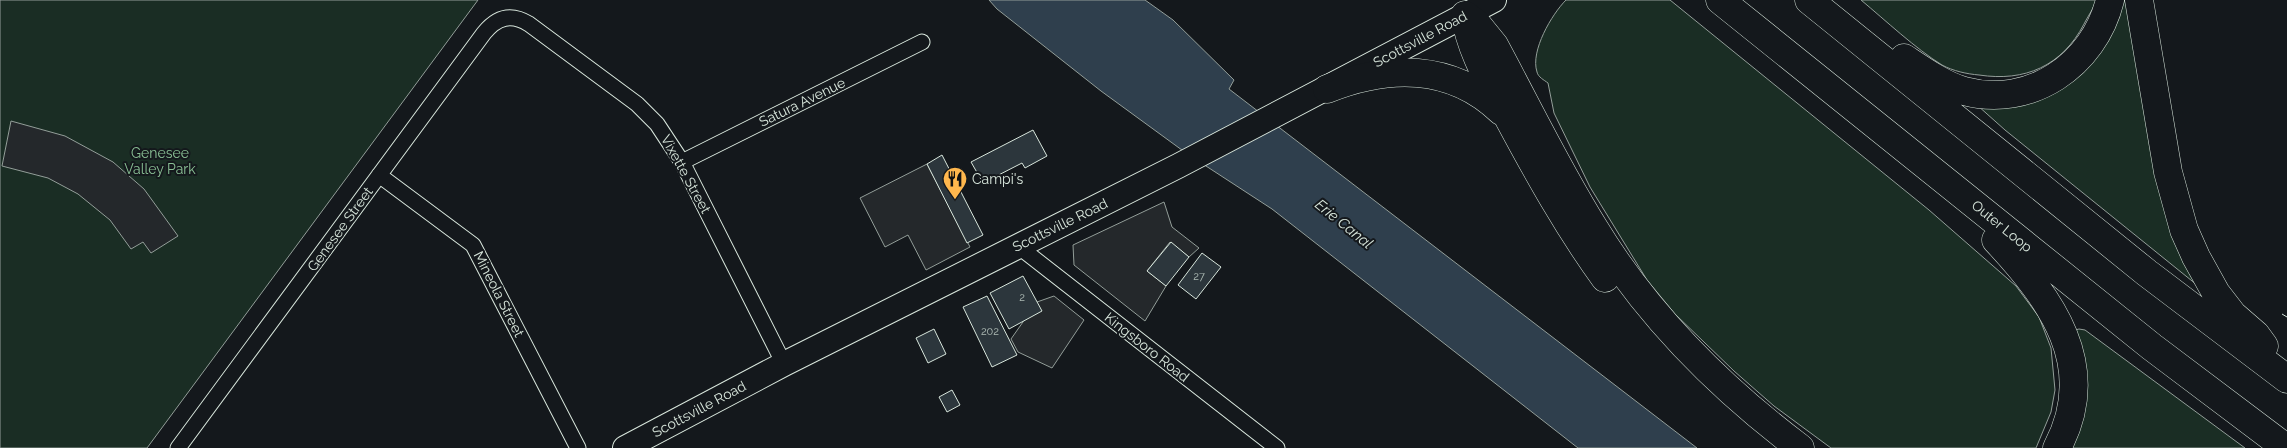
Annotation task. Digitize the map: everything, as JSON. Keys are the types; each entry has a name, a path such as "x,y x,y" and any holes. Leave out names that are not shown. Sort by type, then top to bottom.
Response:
{"highway":[{"name":"Outer Loop","path":"1720,0 2175,366 2286,448"},
{"path":"1809,0 2147,274 2287,378"},
{"path":"1818,0 1895,53 1945,83 1963,91 1995,95 2012,94 2032,89 2048,83 2065,70 2081,56 2094,39 2110,0"},
{"path":"2138,0 2168,172 2190,244 2216,293 2233,315 2256,335 2287,378"},
{"path":"1465,15 1477,57 1511,123 1558,209 1593,261 1626,304 1686,371 1723,407 1772,448"},
{"path":"1465,15 1477,24 1494,45 1577,202 1611,256 1645,301 1680,342 1717,378 1800,448"},
{"path":"1327,89 1370,75 1405,71 1419,72 1448,78 1473,90 1495,105 1511,123"},
{"path":"1885,133 2003,247 2034,283 2057,319 2068,344 2074,381 2069,418 2057,448"}],"main road":[{"name":"Scottsville Road","path":"625,448 784,364 1178,166 1494,0"}],"street":[{"name":"Vixette Street","path":"507,17 518,18 530,24 637,104 657,124 682,162 784,364"},
{"name":"Genesee Street","path":"178,448 488,28 497,20 507,17"},
{"name":"Satura Avenue","path":"682,162 922,42"},
{"name":"Mineola Street","path":"379,175 473,245 578,448"},
{"name":"Kingsboro Road","path":"1018,246 1277,448"}],"green space":[{"name":"Genesee Valley Park","path":"0,0 478,0 147,448 0,448"},
{"path":"1566,0 1670,0 1929,210 2016,286 2039,317 2051,348 2055,390 2051,412 2036,448 1831,448 1774,406 1734,371 1675,314 1647,280 1590,187 1554,113 1548,83 1538,74 1536,63 1539,44 1544,33 1560,6"},
{"path":"1861,0 2096,0 2075,39 2065,51 2040,68 2027,73 1996,77 1965,73 1942,65 1911,43"},
{"path":"2120,0 2129,0 2202,289 2005,130 1977,105 2022,102"},
{"path":"2085,330 2245,448 2066,448 2072,331"}],"shaded area":[{"path":"11,121 65,136 113,162 144,189 178,236 151,253 143,242 131,249 110,220 78,194 48,178 2,166"},
{"path":"927,164 970,247 926,270 908,235 885,247 860,198"},
{"path":"1164,202 1172,227 1199,248 1189,257 1170,242 1147,271 1166,286 1145,321 1074,265 1073,245"},
{"path":"1054,296 1084,320 1052,368 1018,352 1011,339 1037,302"}],"water":[{"name":"Erie Canal","path":"989,0 1145,0 1173,20 1234,80 1229,89 1697,448 1578,448 1272,209 1186,153 1101,91 997,9"}],"building":[{"path":"1033,130 1047,156 1025,168 1022,163 983,183 971,162"},
{"name":"Campi's","path":"942,155 983,235 967,243 927,164"},
{"path":"1171,242 1189,257 1166,286 1147,271"},
{"path":"1202,253 1221,267 1196,299 1178,285"},
{"path":"1023,276 1042,311 1009,329 990,293"},
{"path":"987,296 1017,355 992,367 963,307"},
{"path":"934,329 946,354 928,363 916,338"},
{"path":"952,390 960,405 947,412 939,397"}],"fence":[{"path":"2282,314 2287,317"}],"place":[{"name":"Campi's","path":"955,200"}]}
